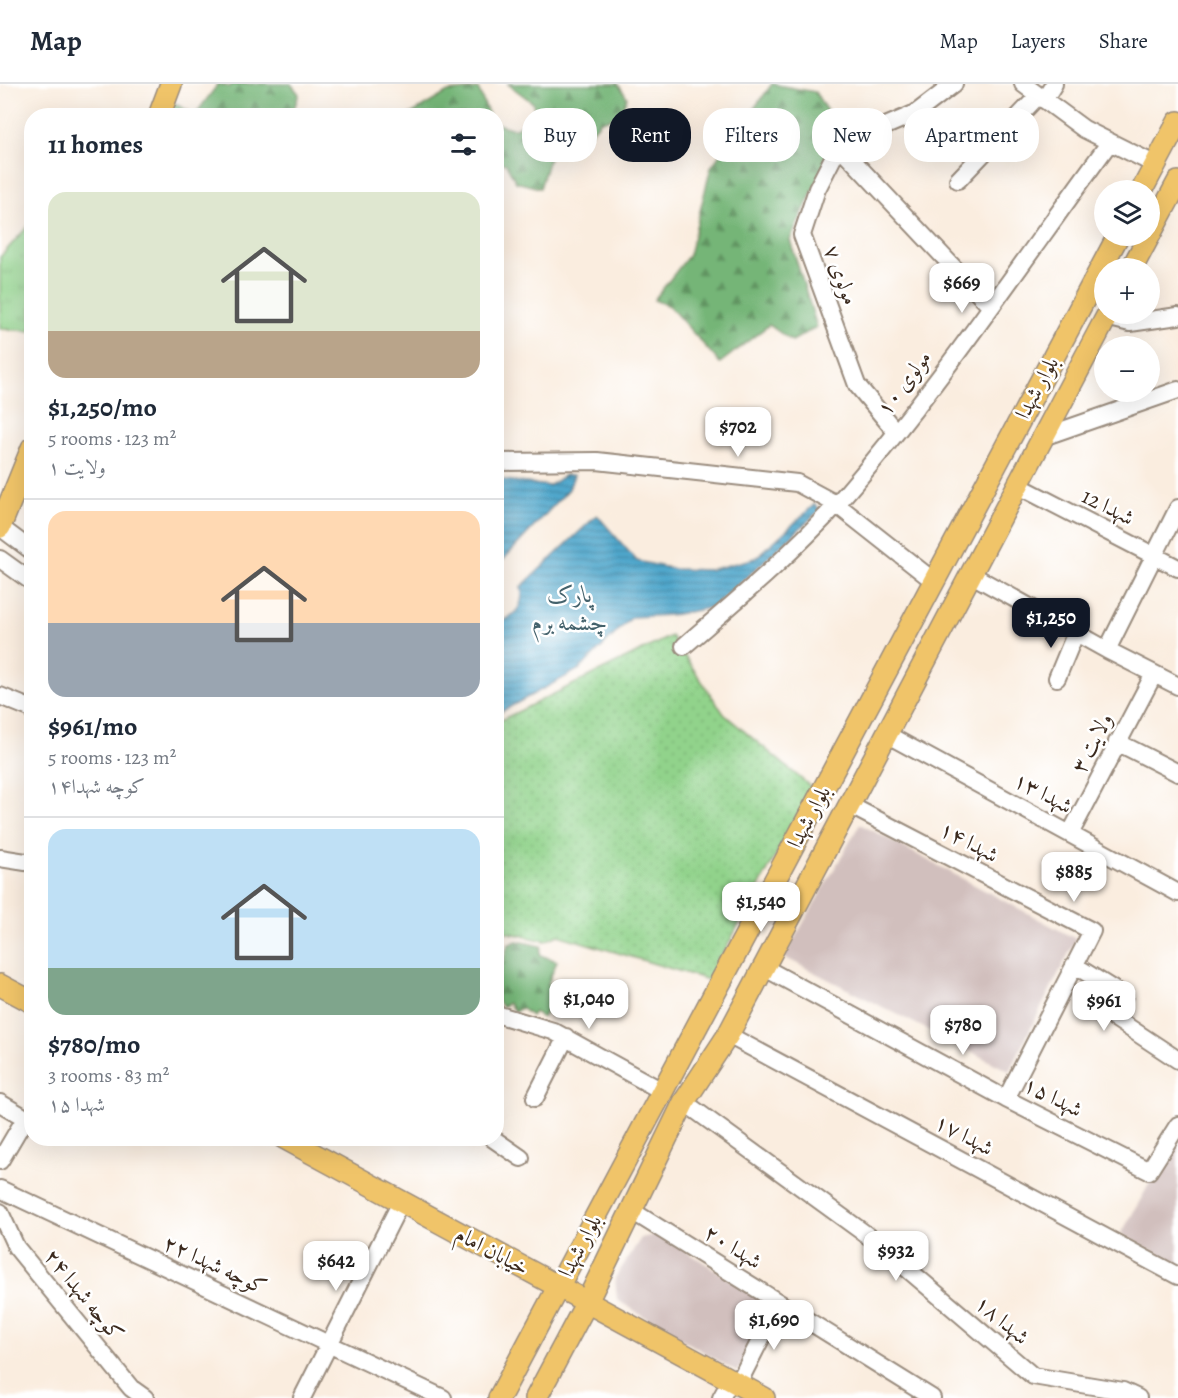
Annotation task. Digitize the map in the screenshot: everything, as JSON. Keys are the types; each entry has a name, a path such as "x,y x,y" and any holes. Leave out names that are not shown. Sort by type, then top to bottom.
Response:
{"main road":[{"path":"162,108 171,84"},
{"path":"1148,180 1178,122"},
{"path":"1139,258 1173,205 1178,182"},
{"name":"بلوار شهدا","path":"499,1398 1113,246"},
{"name":"بلوار شهدا","path":"536,1398 587,1302 684,1102 728,1035 1103,324"},
{"path":"0,527 24,468"},
{"path":"765,898 770,915 777,920 790,918"},
{"path":"0,985 24,998"},
{"name":"خیابان امام","path":"310,1146 401,1202 587,1302 730,1387 764,1398"}],"street":[{"path":"892,123 916,112 954,84"},
{"path":"1023,84 1084,129 1156,165"},
{"path":"958,180 1054,84"},
{"name":"مولوی ۱۰","path":"684,646 776,566 836,504 896,432 1110,142"},
{"name":"مولوی ۷","path":"831,162 818,189 802,235 857,385 896,432"},
{"path":"854,162 990,306"},
{"path":"1160,319 1178,316"},
{"path":"1043,437 1178,390"},
{"path":"504,462 597,461 797,483 836,504 935,582"},
{"name":"شهدا 12","path":"1017,485 1178,568"},
{"path":"1107,650 1178,508"},
{"path":"0,527 24,545"},
{"path":"0,559 24,576"},
{"path":"972,575 1107,650 1178,686"},
{"path":"1057,678 1076,632"},
{"name":"ولایت ۳","path":"1070,834 1154,674"},
{"path":"0,696 24,706"},
{"name":"شهدا ۱۳","path":"886,734 1178,893"},
{"path":"1117,742 1178,773"},
{"name":"شهدا ۱۴","path":"849,805 1092,932 1006,1099"},
{"path":"0,858 24,862"},
{"path":"1074,965 1124,996 1113,1017 1178,1060"},
{"name":"شهدا ۱۵","path":"763,968 1006,1099 1149,1171 1178,1125"},
{"path":"504,1016 553,1030 662,1091"},
{"name":"شهدا ۱۷","path":"728,1035 1178,1276"},
{"path":"535,1098 566,1038"},
{"name":"شهدا ۱۸","path":"684,1102 871,1238 1033,1376 1123,1391 1138,1398"},
{"path":"0,1103 24,1115"},
{"path":"0,1161 24,1123"},
{"path":"504,1146 521,1158"},
{"name":"کوچه شهدا ۲۲","path":"0,1189 443,1398"},
{"path":"302,1398 401,1202"},
{"name":"شهدا ۲۰","path":"632,1211 932,1398"},
{"name":"کوچه شهدا ۲۴","path":"2,1221 16,1247 131,1389 145,1398"},
{"path":"730,1387 779,1303"}],"shaded area":[{"path":"860,824 1076,939 1009,1071 784,957"},
{"path":"1178,1133 1178,1264 1121,1234"},
{"path":"659,1234 774,1307 737,1372 617,1300 615,1278 641,1238"}],"green space":[{"path":"218,84 230,87 232,84 291,84 299,94 294,108 200,108"},
{"path":"508,84 618,84 627,97 623,108 609,108 609,118 601,121 597,126 597,108 534,108 533,103"},
{"path":"772,84 815,92 825,108 812,108 812,162 826,162 790,240 817,327 792,341 769,325 720,363 669,306 654,300 689,255 711,167 715,162 800,162 800,108 754,108"},
{"path":"478,89 486,108 421,108 448,92"},
{"path":"171,101 183,108 169,108"},
{"path":"522,124 522,162 548,162 540,188 516,182 504,164 504,126 514,129"},
{"path":"24,231 24,331 0,329 0,257"},
{"path":"671,636 724,714 812,788 709,980 558,935 545,941 504,932 504,719"},
{"path":"517,941 541,946 540,955 557,961 548,984 557,991 543,1018 534,1012 531,1016 521,1008 515,1012 508,1003 504,1006 504,958 508,945"}],"water":[{"name":"پارک چشمه برم","path":"565,475 574,475 569,489 504,559 504,480 549,486"},
{"name":"پارک چشمه برم","path":"815,504 820,510 714,607 671,615 632,617 580,669 504,710 504,620 520,606 521,587 597,515 637,561 674,569 709,570 756,558"}]}
